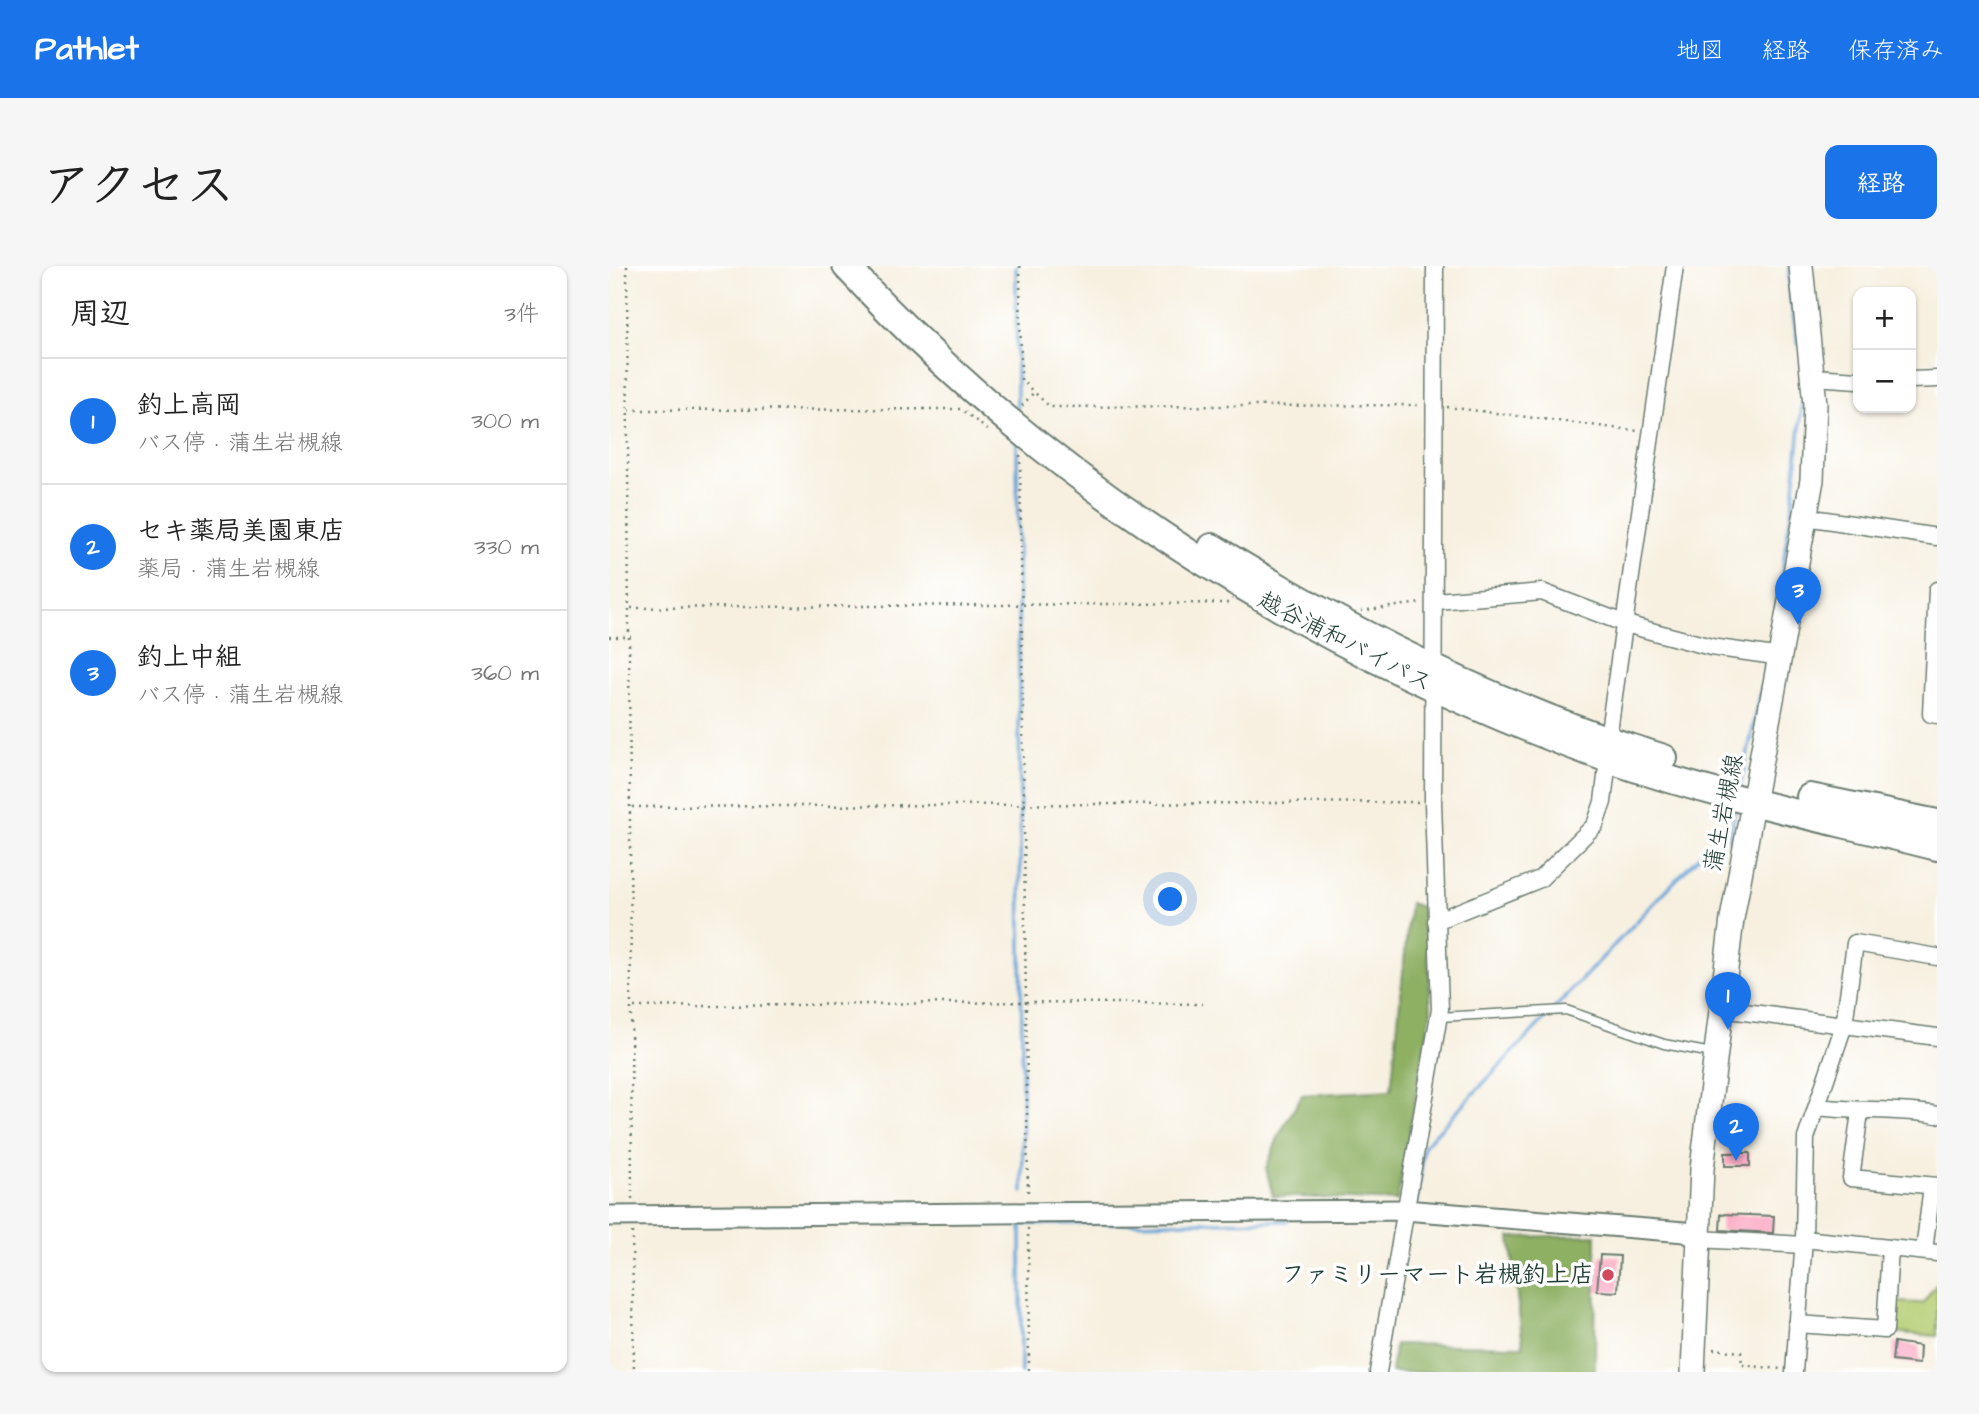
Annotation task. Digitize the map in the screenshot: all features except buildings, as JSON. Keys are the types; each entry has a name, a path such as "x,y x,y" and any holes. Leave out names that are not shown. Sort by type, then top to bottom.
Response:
{"highway":[{"name":"越谷浦和バイパス","path":"846,266 931,351 1021,407 1092,485 1244,589 1356,652 1434,678 1608,749 1645,752 1754,792 1937,847"},
{"name":"越谷浦和バイパス","path":"867,266 964,360 1097,470 1182,528 1385,646 1434,678"},
{"name":"越谷浦和バイパス","path":"1754,792 1937,823"}],"main road":[{"name":"蒲生岩槻線","path":"1693,1372 1702,1169 1721,1009 1754,792 1782,657 1814,455 1814,377 1801,266"}],"street":[{"path":"1378,1372 1439,1017 1433,802 1436,601 1433,405 1435,266"},
{"path":"1436,922 1540,879 1595,825 1603,802 1608,749 1675,266"},
{"path":"1814,377 1853,380"},
{"path":"1916,380 1937,379"},
{"path":"1806,517 1937,537"},
{"path":"1937,590 1931,714 1937,715"},
{"path":"1436,601 1542,592 1626,624 1711,647 1782,657"},
{"path":"1794,1371 1804,1242 1806,1138 1844,1025 1855,943 1937,957"},
{"path":"1721,1009 1937,1037"},
{"path":"1817,1107 1860,1112 1884,1109 1937,1115"},
{"path":"609,1216 1404,1210 1685,1232 1699,1240 1804,1242 1931,1252 1935,1186 1851,1178 1860,1112"},
{"path":"1797,1324 1885,1330 1890,1248"}],"lane":[{"path":"1439,1017 1566,1010 1664,1044 1716,1054"}],"path":[{"path":"627,266 634,1372"},
{"path":"629,410 961,409 995,435 1021,407 1020,266"},
{"path":"1021,407 1433,405 1652,433"},
{"path":"1012,449 1021,456 1028,1002 1029,1372"},
{"path":"631,608 1228,603 1244,589"},
{"path":"1330,615 1436,601"},
{"path":"609,637 631,637"},
{"path":"632,807 1433,802"},
{"path":"632,1007 1028,1002 1204,1004"},
{"path":"1695,1348 1741,1352 1742,1365 1794,1371"}],"green space":[{"path":"1410,903 1426,909 1431,1011 1397,1201 1273,1196 1266,1168 1280,1133 1302,1095 1391,1090"},
{"path":"1596,1235 1595,1372 1391,1372 1395,1344 1523,1346 1510,1237"},
{"path":"1937,1283 1937,1336 1890,1332 1893,1302 1923,1303"}],"waterway":[{"path":"1016,266 1017,413"},
{"path":"1789,266 1789,291 1798,343"},
{"path":"1774,624 1793,499 1803,396"},
{"path":"1017,442 1023,1192"},
{"path":"1740,789 1768,659"},
{"path":"1729,839 1736,807"},
{"path":"1417,1203 1424,1146 1710,844"},
{"path":"1021,1372 1021,1224 1287,1221"}],"place":[{"name":"釣上中組","path":"1798,625"},
{"name":"釣上高岡","path":"1728,1030"},
{"name":"セキ薬局美園東店","path":"1736,1161"},
{"name":"ファミリーマート岩槻釣上店","path":"1608,1275"}]}
